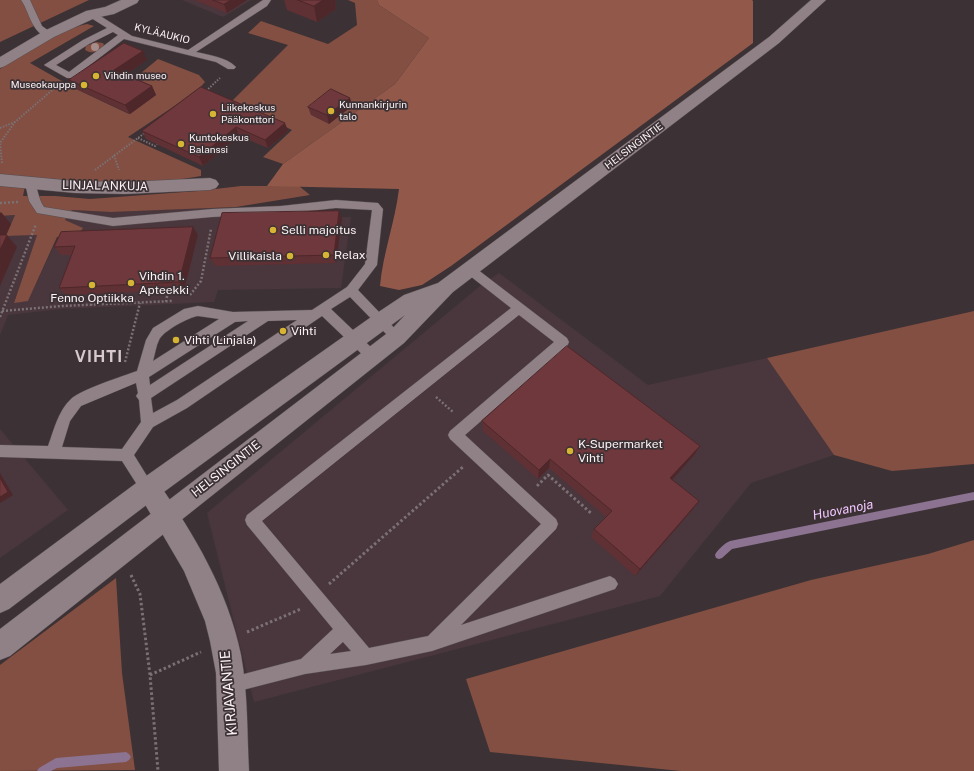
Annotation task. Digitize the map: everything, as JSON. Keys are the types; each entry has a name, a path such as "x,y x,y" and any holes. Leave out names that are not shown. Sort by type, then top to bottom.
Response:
{"street":[{"path":"0,63 49,34 90,14 101,5 112,0"},
{"path":"90,14 109,11 132,0"},
{"name":"HELSINGINTIE","path":"0,646 397,337 446,287 768,45 819,0"},
{"name":"LINJALANKUJA","path":"4,180 75,187 125,188 210,184"},
{"name":"HELSINGINTIE","path":"0,600 148,489 381,320 410,301 446,287"},
{"name":"KIRJAVANTIE","path":"148,489 167,515 207,588 224,642 231,685 234,771"}],"lane":[{"path":"25,0 28,2 38,27 49,34"},
{"path":"190,52 264,4 267,0"},
{"name":"KYLÄAUKIO","path":"90,14 129,38 219,60 231,67"},
{"path":"113,28 49,65 70,76 124,35"},
{"path":"30,183 34,201 41,210 113,222 212,212 281,210 336,204 374,206 378,209 371,265 351,290 182,404 148,424 126,455"},
{"path":"432,643 551,524 455,435 563,342 469,269"},
{"path":"351,290 397,337"},
{"path":"366,657 252,520 519,308"},
{"path":"148,424 143,396 142,375 149,355 152,340 157,332 188,312 198,311 233,317 318,312 355,340 372,356"},
{"path":"143,396 267,316"},
{"path":"53,452 64,419 76,402 102,390 142,375 233,317"},
{"path":"0,451 126,455"},
{"path":"126,455 148,489"},
{"path":"231,685 305,666 366,657 432,643 610,584"},
{"path":"305,666 344,630"}],"path":[{"path":"4,180 0,143 15,122 31,107 70,76"},
{"path":"201,95 208,90"},
{"path":"0,128 15,122"},
{"path":"114,155 148,130"},
{"path":"137,138 155,146 157,144"},
{"path":"0,316 41,210"},
{"path":"189,296 201,281 212,226"},
{"path":"166,302 168,291"},
{"path":"91,305 95,294"},
{"path":"2,311 178,301"},
{"path":"423,384 466,424"},
{"path":"331,583 477,455"},
{"path":"536,487 548,475 592,514"},
{"path":"129,572 140,594 150,675 158,771"}],"shaded area":[{"path":"0,0 89,0 0,42"},
{"path":"182,0 251,0 223,17"},
{"path":"348,0 377,0 379,5 429,38 395,84 283,164 263,157 292,130 232,101 288,45 248,33 261,21 328,44 357,25 355,3"},
{"path":"377,0 752,0 753,43 451,266 422,285 399,290 380,286 399,189 267,186 283,164 395,84 429,38 379,5"},
{"path":"87,24 94,26 30,63 74,88 129,114 129,83 158,59 199,75 205,82 197,91 128,137 201,170 201,176 152,184 94,184 0,174 0,69 53,36"},
{"path":"96,42 103,43 104,45 96,52 85,50 86,46"},
{"path":"0,184 25,186 23,196 55,196 90,199 198,191 241,186 299,186 310,195 236,207 111,212 72,210 65,220 83,228 78,235 57,237 28,301 14,303 37,235 6,236 15,215 0,216"},
{"path":"236,207 234,218 351,217 341,288 218,290 214,302 61,309 8,315 0,335 0,216 15,215 7,236 37,235 14,302 28,301 58,237 78,235 82,228 65,220 72,210 111,212"},
{"path":"499,273 648,385 767,358 834,455 751,483 660,596 254,702 207,513 480,286"},
{"path":"974,311 974,464 892,471 834,455 767,358"},
{"path":"0,429 68,510 0,558"},
{"path":"974,540 974,771 681,771 490,752 466,679 811,580 928,554"},
{"path":"116,578 122,673 135,770 0,771 0,665"}],"building":[{"path":"213,0 231,0 224,4"},
{"path":"298,0 323,0 314,6"},
{"path":"124,43 143,51 114,70 152,86 125,105 69,80"},
{"name":"Liikekeskus Pääkonttori","path":"201,87 285,123 265,140 236,127 199,157 142,131"},
{"path":"331,89 350,98 327,115 308,107"},
{"path":"339,211 334,255 210,258 222,213"},
{"path":"193,227 179,282 59,288 75,246 54,247 61,232"},
{"path":"0,235 7,235 0,250"},
{"path":"567,346 700,446 670,478 699,501 640,569 594,529 612,511 550,459 539,470 482,421"},
{"path":"0,478 8,492 0,497"}],"waterway":[{"name":"Huovanoja","path":"719,555 730,545 974,496"},
{"name":"Huovanoja","path":"42,771 56,763 126,757"}],"place":[{"name":"Vihdin museo","path":"96,76"},
{"name":"Museokauppa","path":"84,85"},
{"name":"Kunnankirjurin talo","path":"331,111"},
{"name":"Liikekeskus Pääkonttori","path":"213,114"},
{"name":"Kuntokeskus Balanssi","path":"181,144"},
{"name":"Selli majoitus","path":"273,230"},
{"name":"Relax","path":"326,255"},
{"name":"Villikaisla","path":"290,256"},
{"name":"Vihdin 1. Apteekki","path":"131,283"},
{"name":"Fenno Optiikka","path":"92,285"},
{"name":"Vihti","path":"283,331"},
{"name":"Vihti (Linjala)","path":"176,340"},
{"name":"K-Supermarket Vihti","path":"570,451"}],"district":[{"name":"VIHTI","path":"99,357"}]}
